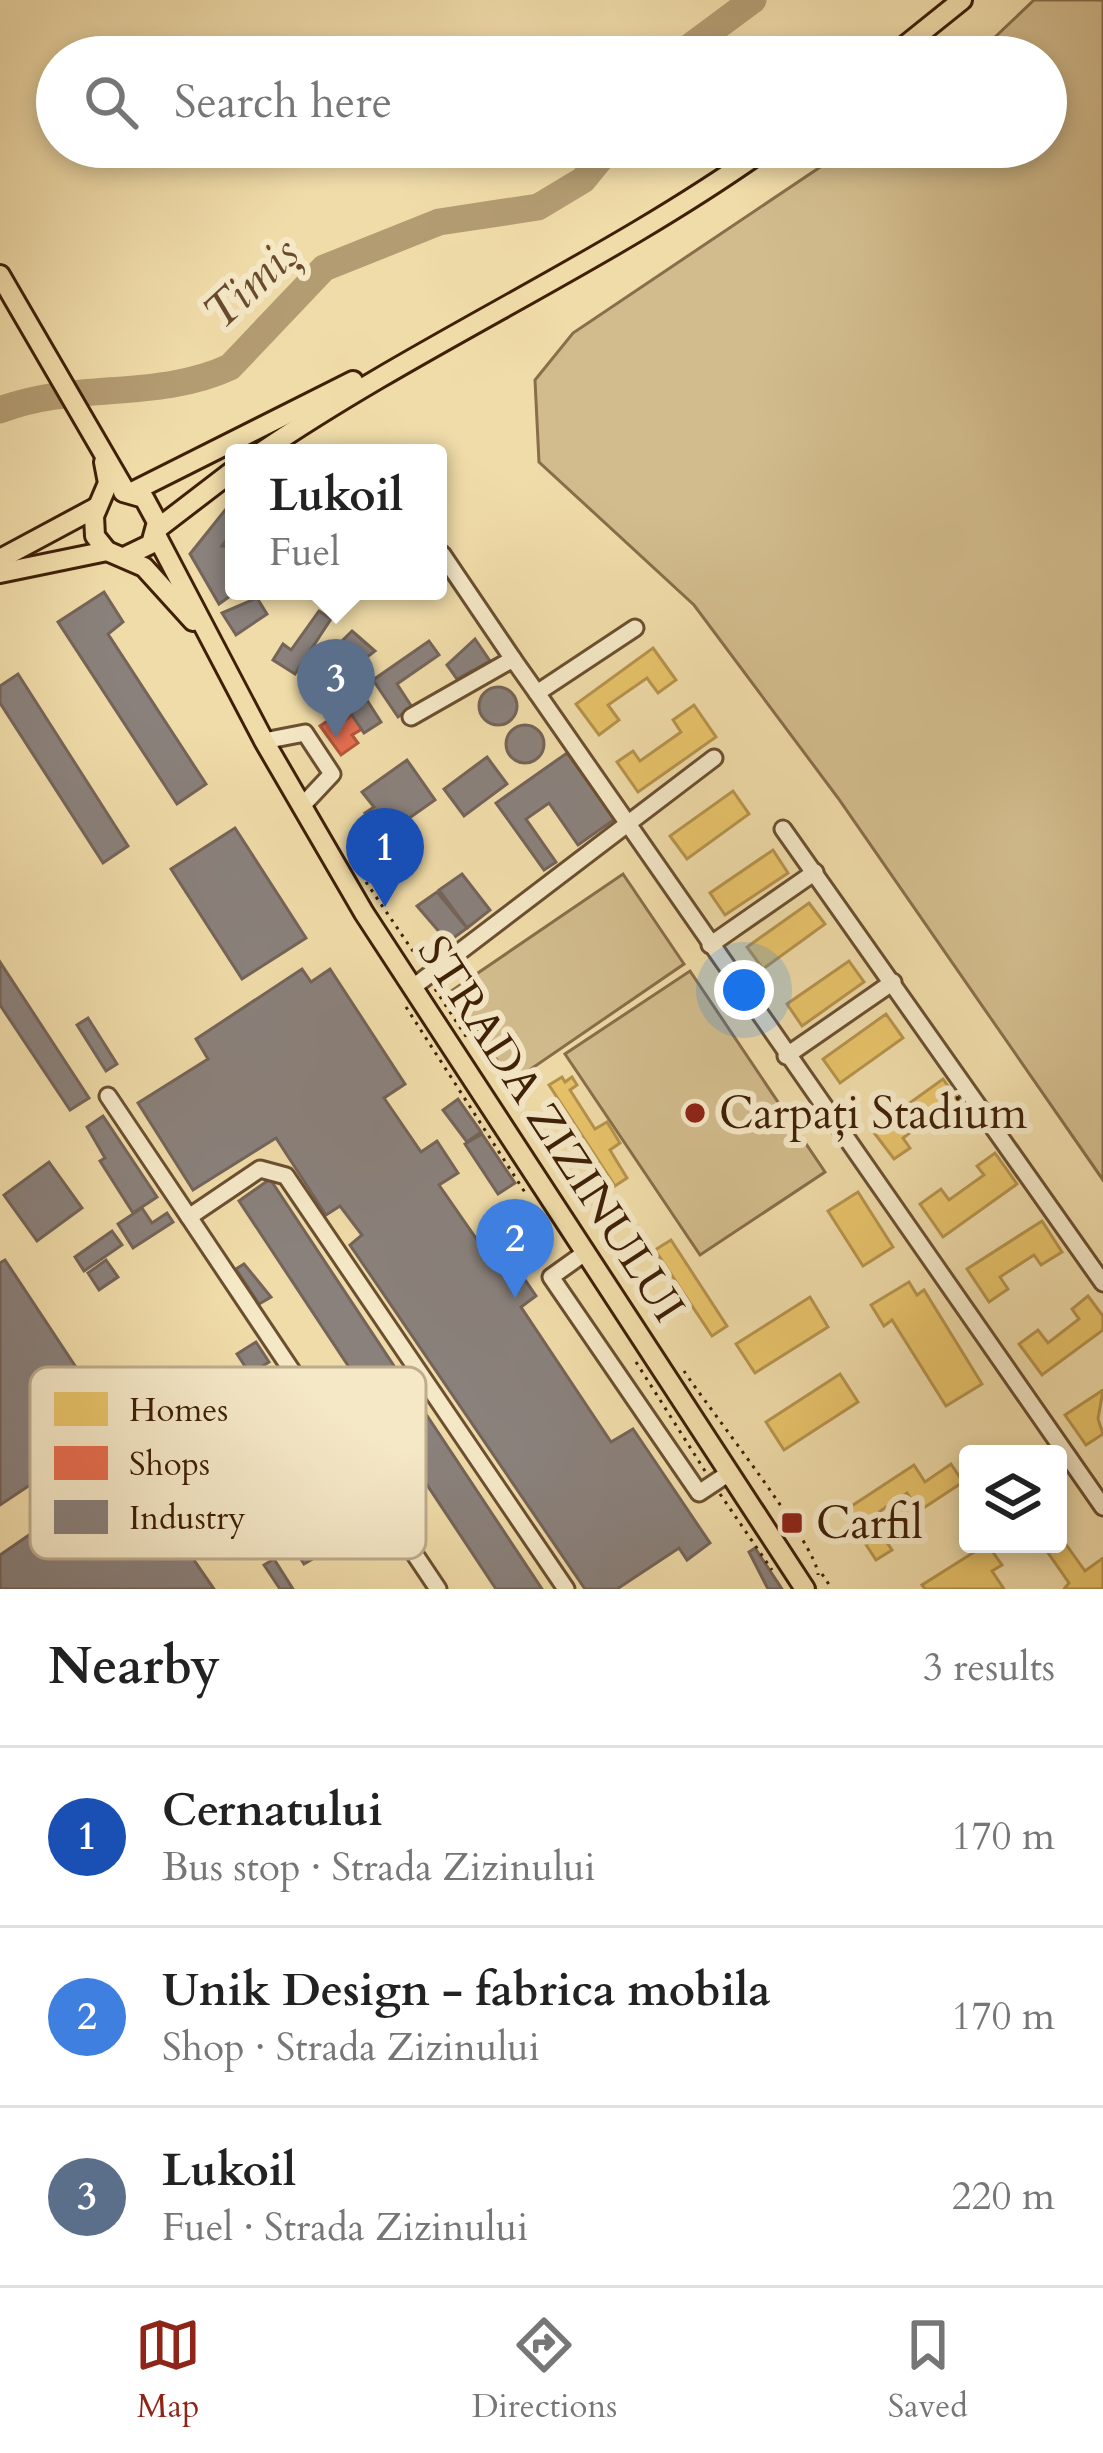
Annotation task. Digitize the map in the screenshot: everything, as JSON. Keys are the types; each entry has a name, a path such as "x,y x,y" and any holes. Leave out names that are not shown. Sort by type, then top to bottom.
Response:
{"main road":[{"path":"917,36 962,0"},
{"path":"274,444 408,358 667,214 736,168"},
{"path":"0,275 129,492 154,508 156,532"},
{"path":"0,560 100,504 303,403 408,358"},
{"path":"100,448 108,483 95,536 116,554"},
{"path":"0,573 143,551 156,532 225,477"},
{"name":"STRADA ZIZINULUI","path":"156,532 301,807 412,988 804,1587"},
{"name":"STRADA ZIZINULUI","path":"116,554 158,579 210,642"}],"street":[{"path":"447,561 786,1056 1096,1483 1103,1507"},
{"path":"537,694 635,628"},
{"path":"411,717 514,659"},
{"path":"264,741 305,733 320,752 332,774 301,807"},
{"path":"412,988 714,758"},
{"path":"784,829 1103,1283"},
{"path":"710,945 815,872"},
{"path":"786,1056 893,982"},
{"path":"108,1096 289,1367"},
{"path":"189,1217 260,1169 286,1176 415,1367"},
{"path":"586,1252 551,1277 699,1493 729,1474"},
{"path":"426,1382 566,1589"},
{"path":"418,1559 438,1589"}],"path":[{"path":"435,989 472,1046"},
{"path":"682,1367 832,1589"},
{"path":"804,1587 820,1573"}],"shaded area":[{"path":"1034,0 1103,0 1103,1180 838,798 694,605 539,462 535,380 573,333 819,168 1067,168 1067,36 996,36"},
{"path":"623,874 684,964 512,1082 450,992"},
{"name":"Carpați Stadium","path":"690,971 825,1172 700,1255 565,1054"}],"building: Homes":[{"path":"653,648 676,680 658,693 647,678 608,705 619,720 599,735 576,704"},
{"path":"694,705 716,737 638,792 617,762 633,751 640,761 681,732 673,720"},
{"path":"733,791 749,814 687,859 670,836"},
{"path":"773,850 788,873 725,915 710,893"},
{"path":"809,903 825,924 763,969 747,947"},
{"path":"849,961 864,982 802,1026 787,1004"},
{"path":"886,1014 903,1038 840,1083 823,1059"},
{"path":"562,1077 565,1082 572,1077 577,1085 570,1090 595,1129 607,1122 620,1143 610,1150 627,1178 615,1186 549,1085"},
{"path":"943,1079 965,1110 943,1126 935,1114 903,1138 910,1148 894,1159 872,1130"},
{"path":"995,1153 1017,1184 943,1237 920,1204 941,1189 949,1200 984,1175 977,1166"},
{"path":"858,1192 893,1247 863,1266 828,1211"},
{"path":"1042,1221 1062,1252 1041,1265 1034,1255 1000,1277 1008,1289 989,1302 967,1269"},
{"path":"671,1240 727,1326 712,1336 655,1250"},
{"path":"909,1282 917,1295 924,1290 982,1384 946,1406 892,1320 884,1326 871,1305"},
{"path":"1088,1296 1103,1316 1103,1330 1042,1375 1019,1344 1038,1330 1048,1343 1079,1319 1072,1309"},
{"path":"810,1297 828,1327 755,1373 736,1344"},
{"path":"840,1374 858,1402 784,1450 766,1422"},
{"path":"1103,1390 1098,1419 1103,1434 1086,1445 1065,1415"},
{"path":"951,1464 959,1476 959,1485 919,1511 907,1493 870,1518 892,1550 876,1560 844,1511 914,1465 925,1482"},
{"path":"1067,1546 1085,1571 1103,1558 1103,1589 1064,1589 1069,1583 1048,1553 1067,1553"},
{"path":"973,1553 993,1553 1002,1565 992,1571 1004,1589 925,1589 922,1585"}],"building: Shops":[{"path":"352,715 362,729 352,735 358,743 341,755 320,726 335,716 340,724"}],"building: Industry":[{"path":"225,510 225,600 219,604 190,554"},
{"path":"104,592 123,622 108,634 206,784 177,804 58,622"},
{"path":"258,600 267,614 236,635 222,613"},
{"path":"319,611 331,619 295,674 273,660 283,644 291,650"},
{"path":"352,631 375,651 336,681 329,671 341,662 333,650"},
{"path":"475,639 490,661 457,679 447,665"},
{"path":"429,641 439,655 397,684 412,707 398,717 373,680"},
{"path":"18,674 128,846 103,863 0,703 0,686"},
{"path":"498,687 512,692 517,706 512,720 498,725 484,720 479,706 484,692"},
{"path":"365,697 381,722 364,733 348,709"},
{"path":"525,725 538,731 544,744 538,757 525,763 512,757 506,744 512,731"},
{"path":"567,753 615,819 578,845 549,803 526,819 556,862 544,870 496,803"},
{"path":"487,757 507,784 464,816 444,789"},
{"path":"407,760 435,800 398,826 377,826 365,813 374,807 362,792"},
{"path":"235,828 306,938 242,979 171,869"},
{"path":"462,874 490,910 467,928 439,890"},
{"path":"437,892 467,928 448,942 417,906"},
{"path":"0,962 89,1098 70,1110 0,1005"},
{"path":"302,969 311,982 330,969 405,1084 384,1098 421,1152 437,1141 458,1173 439,1185 480,1244 495,1236 536,1296 521,1307 611,1442 633,1429 710,1543 687,1560 679,1548 617,1589 585,1589 350,1245 362,1235 340,1206 326,1215 276,1138 193,1190 138,1103 208,1059 196,1039"},
{"path":"88,1018 117,1064 106,1071 77,1025"},
{"path":"458,1099 481,1132 467,1142 443,1110"},
{"path":"103,1116 157,1197 133,1213 100,1161 105,1158 87,1127"},
{"path":"482,1134 515,1183 498,1194 465,1144"},
{"path":"49,1162 82,1208 37,1241 4,1195"},
{"path":"270,1179 395,1367 349,1367 239,1201"},
{"path":"142,1208 152,1223 167,1213 173,1222 133,1248 118,1224"},
{"path":"112,1231 122,1245 84,1271 75,1257"},
{"path":"5,1260 76,1367 30,1367 30,1485 0,1505 0,1263"},
{"path":"106,1260 118,1277 99,1290 88,1273"},
{"path":"244,1264 271,1297 259,1304 236,1269"},
{"path":"256,1342 269,1362 245,1367 237,1354"},
{"path":"426,1414 542,1589 496,1589 426,1483"},
{"path":"30,1534 30,1559 193,1559 214,1589 0,1589 0,1555"},
{"path":"755,1548 782,1589 768,1589 749,1552"},
{"path":"274,1559 293,1589 280,1589 264,1565"}],"waterway":[{"name":"Timiș","path":"704,36 753,0"},
{"name":"Timiș","path":"0,410 57,396 174,384 230,367 324,268 439,222 538,207 583,180 593,168"}],"place":[{"name":"Lukoil","path":"336,738"},
{"name":"Cernatului","path":"385,907"},
{"name":"Carpați Stadium","path":"695,1113"},
{"name":"Unik Design - fabrica mobila","path":"515,1298"},
{"name":"Carfil","path":"792,1523"}]}
